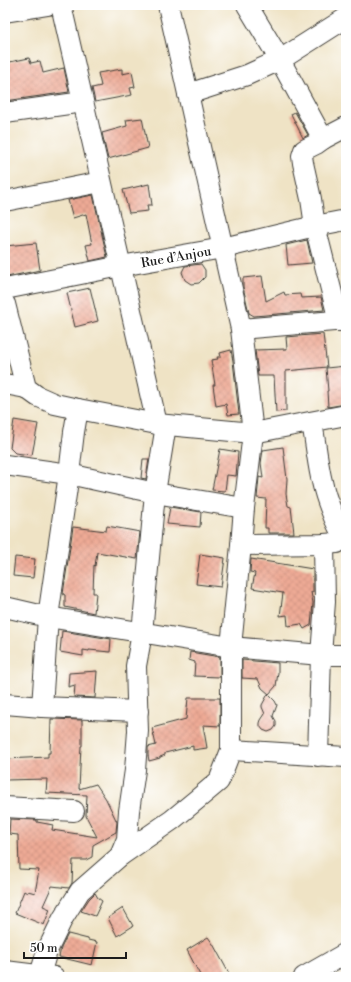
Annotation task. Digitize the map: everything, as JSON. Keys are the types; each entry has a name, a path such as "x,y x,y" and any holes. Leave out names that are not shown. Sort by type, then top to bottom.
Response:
{"street":[{"path":"5,12 48,5"},
{"path":"61,5 121,266 161,424 142,633 136,666 138,739 127,838 120,856"},
{"path":"5,971 47,976 47,951 63,918 80,891 120,856 172,820 219,781 231,750 231,647 244,508 253,433 241,329 168,5"},
{"path":"247,5 280,60 323,139"},
{"path":"188,94 247,75 280,60 346,18"},
{"path":"5,113 83,102"},
{"path":"241,329 342,320 315,226 302,156 304,150 346,127"},
{"path":"5,201 101,182"},
{"name":"Rue d’Anjou","path":"5,289 223,248 346,220"},
{"path":"5,304 26,388"},
{"path":"5,384 26,388 37,396 55,404 78,409 161,424 253,433 346,415"},
{"path":"42,707 48,617 78,409"},
{"path":"241,545 324,544 346,542 330,509 325,493 319,467 312,422"},
{"path":"5,465 69,474 155,493 244,508"},
{"path":"318,756 325,602 324,544"},
{"path":"5,607 48,617 231,647 322,655 346,655"},
{"path":"5,704 138,711"},
{"path":"231,750 346,757"},
{"path":"5,808 74,811"},
{"path":"307,976 346,953"}],"building":[{"path":"29,58 31,63 40,61 43,73 64,68 69,92 5,101 5,63"},
{"path":"122,69 122,74 132,72 135,87 130,88 132,95 95,102 92,88 101,86 98,73"},
{"path":"295,112 308,135 303,138 291,114"},
{"path":"142,118 148,148 108,159 102,133 127,126 126,120"},
{"path":"149,184 152,205 147,205 148,211 129,213 123,190"},
{"path":"93,195 107,257 90,261 86,245 92,244 86,214 73,218 68,200"},
{"path":"307,240 312,263 288,265 286,245"},
{"path":"36,243 40,270 7,277 5,246"},
{"path":"201,264 205,270 205,277 199,283 191,284 185,280 182,272 185,266"},
{"path":"262,276 266,301 284,292 285,295 300,294 301,298 321,297 324,310 254,316 249,313 243,287 243,278"},
{"path":"90,288 98,321 75,327 67,293"},
{"path":"323,334 327,367 286,371 286,411 276,412 274,376 258,376 255,350 287,349 286,337"},
{"path":"231,350 239,414 228,415 226,404 216,406 213,385 215,385 211,360 221,357 220,353"},
{"path":"346,366 346,404 328,407 326,368"},
{"path":"14,420 38,424 32,455 15,453 10,448"},
{"path":"283,447 287,479 286,494 288,506 291,507 294,533 268,533 268,528 265,528 266,499 257,498 259,477 263,478 261,463 263,450"},
{"path":"220,449 238,452 236,476 227,475 225,491 212,490"},
{"path":"143,459 149,459 146,479 141,478"},
{"path":"170,507 201,512 200,527 167,524"},
{"path":"107,526 140,532 137,559 97,552 95,566 94,565 93,593 96,593 94,613 65,607 65,595 63,594 73,527 106,531"},
{"path":"200,554 225,558 221,587 196,584"},
{"path":"15,557 35,559 33,578 13,576"},
{"path":"251,559 313,569 313,592 311,592 313,603 311,625 304,629 301,624 288,626 287,615 280,616 283,593 252,588 255,573 250,572"},
{"path":"62,631 111,639 110,652 83,650 83,656 60,652"},
{"path":"190,652 220,657 220,677 194,676 195,662 189,660"},
{"path":"242,660 278,663 276,686 269,694 262,688 258,679 242,678"},
{"path":"97,671 95,698 74,697 75,685 68,687 69,673"},
{"path":"268,694 277,705 273,716 276,721 276,726 273,730 268,732 263,730 260,723 265,714 262,705"},
{"path":"188,698 220,698 220,726 203,725 207,748 193,750 193,746 165,753 165,755 160,758 149,761 148,747 156,745 152,728 186,719"},
{"path":"51,719 82,720 79,789 96,784 106,799 117,822 116,832 93,845 92,857 86,860 73,860 72,883 69,888 52,886 43,906 50,909 44,925 15,913 24,891 27,893 28,891 35,893 39,870 19,869 18,835 9,834 10,819 37,820 37,822 53,825 52,830 97,837 86,816 87,795 46,793 47,779 6,780 5,759 48,757 48,753 50,753"},
{"path":"95,893 102,901 95,916 81,911"},
{"path":"123,908 133,926 117,936 108,918"},
{"path":"68,934 97,942 92,965 59,957 61,948"},
{"path":"208,937 231,977 201,977 187,950"}]}
